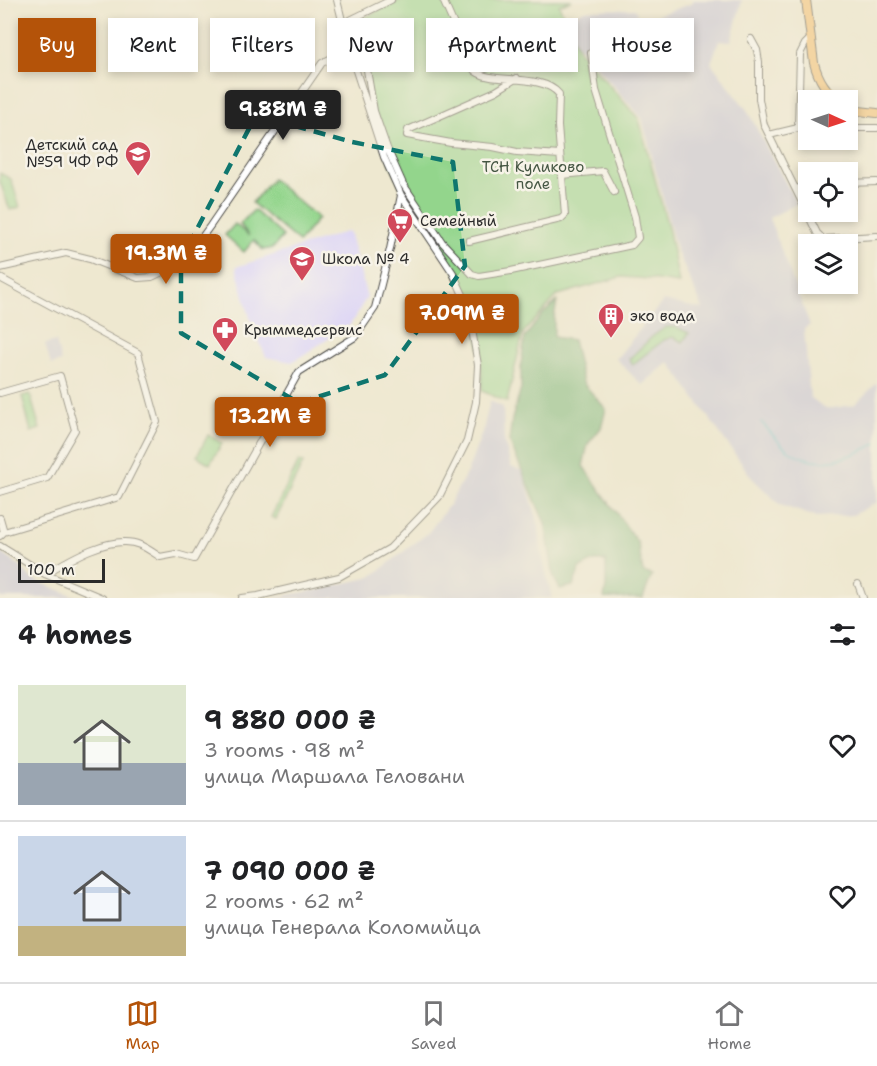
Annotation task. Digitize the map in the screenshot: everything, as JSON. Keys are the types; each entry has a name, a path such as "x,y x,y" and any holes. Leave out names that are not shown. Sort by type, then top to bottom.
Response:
{"main road":[{"path":"806,0 810,39 817,72 828,90"},
{"path":"858,109 877,113"}],"street":[{"path":"337,0 342,18"},
{"path":"392,0 358,17 374,111 387,148 404,184 442,242 475,276 511,271 632,245 638,238 635,217 596,90 594,72"},
{"path":"443,0 474,70 481,76 518,78 558,92 560,155 566,212 563,217 469,241"},
{"path":"752,39 759,62 761,115 820,237 823,239 877,236"},
{"path":"799,90 800,54 810,39"},
{"path":"0,268 66,253 90,259 138,278 152,277 177,265 189,255 322,63 327,60"},
{"path":"242,598 339,577 390,548 439,497 467,441 476,402 478,377 470,318 464,297 453,273 401,195 384,157 356,72"},
{"path":"518,78 496,91 408,130 407,134 409,137 517,152 560,155"},
{"path":"769,135 798,128"},
{"path":"858,128 877,128"},
{"path":"562,175 603,171 614,192"},
{"path":"858,183 877,182"},
{"path":"45,574 80,553 117,543 138,544 160,557 176,554 194,559 299,372 355,337 375,308 401,195"},
{"path":"0,279 138,353 157,422 119,497 2,534 0,518"},
{"path":"0,393 60,376 75,430 47,478 0,492"},
{"path":"0,546 45,574 102,598"},
{"path":"858,584 863,598"}],"highlighted area":[{"path":"256,115 352,142 453,162 465,266 385,375 299,403 181,333 181,260"}],"shaded area":[{"path":"692,0 742,0 731,42 719,41 711,63 747,110 797,204 769,218 810,325 804,329 810,397 826,409 854,405 877,383 877,502 853,515 816,517 780,505 752,478 669,362 642,385 616,359 663,301 703,309 676,249 642,118 601,72 694,72 694,18 649,18 693,3"},
{"path":"635,9 639,18 590,18 590,60 578,46 578,18 572,18 572,16 585,10"},
{"name":"Школа № 4","path":"349,231 367,297 350,325 292,362 266,357 252,325 236,267"},
{"path":"56,341 61,362 51,365 45,344"},
{"path":"490,401 503,407 504,439 511,467 523,471 539,526 541,552 552,598 271,598 371,577 428,533 449,505 468,470 483,430"},
{"path":"0,552 19,565 32,579 79,598 0,598"}],"green space":[{"name":"ТСН Куликово поле","path":"400,0 572,0 559,5 565,18 426,18 426,72 578,72 578,49 590,63 590,72 598,72 639,119 669,231 679,283 621,277 558,295 523,333 507,402 482,391 481,359 474,319 461,282 441,245 405,194 390,162 362,72 414,72 414,18 363,18"},
{"path":"0,173 11,179 20,207 10,210 0,182"},
{"path":"272,179 318,218 299,242 252,203"},
{"path":"254,210 283,236 273,248 263,250 254,240 244,252 225,235 235,224 249,236 240,224"},
{"path":"557,301 554,337 573,340 583,383 606,409 601,428 588,444 583,466 638,543 643,572 652,575 643,598 604,598 606,561 594,561 580,568 573,586 560,589 554,578 545,523 509,441 512,419 521,388 521,364 525,337 542,315"},
{"path":"666,327 676,327 689,333 683,342 673,337 664,340 633,364 629,359"},
{"path":"30,394 40,429 31,432 22,396"},
{"path":"208,435 222,443 210,464 197,456"},
{"path":"299,461 303,463 276,519 271,517"}],"waterway":[{"path":"761,422 788,450 810,460 844,458 877,443"}],"place":[{"name":"Детский сад №59 ЧФ РФ","path":"138,177"},
{"name":"Семейный","path":"400,244"},
{"name":"Школа № 4","path":"302,282"},
{"name":"эко вода","path":"611,339"},
{"name":"Крыммедсервис","path":"225,353"}]}
